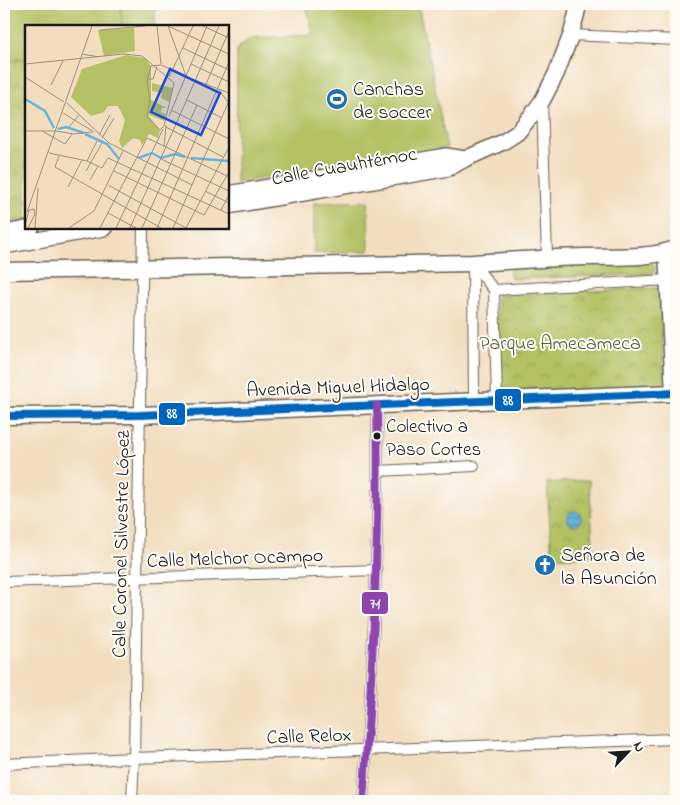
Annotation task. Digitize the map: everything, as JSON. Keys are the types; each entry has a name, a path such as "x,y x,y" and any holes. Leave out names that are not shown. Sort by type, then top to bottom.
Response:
{"main road":[{"name":"Calle Cuauhtémoc","path":"229,205 245,197 350,179 449,168 465,158 502,142 517,133 542,101 556,74 571,35 579,4"},
{"name":"Calle Cuauhtémoc","path":"229,194 245,197"},
{"path":"4,233 26,229"},
{"path":"4,246 72,230 88,229"},
{"path":"4,271 474,264 547,258 648,255 672,250 668,280 675,393"},
{"name":"Avenida Miguel Hidalgo","path":"4,416 140,415 675,393"}],"street":[{"path":"571,35 676,40"},
{"path":"542,101 547,258"},
{"name":"Calle Coronel Silvestre López","path":"132,801 143,229"},
{"path":"474,264 494,290 497,400"},
{"path":"474,264 474,401"},
{"path":"494,290 668,280"},
{"path":"363,801 376,570 377,405"},
{"path":"378,471 474,466"},
{"name":"Calle Melchor Ocampo","path":"4,582 376,570"},
{"name":"Calle Relox","path":"4,764 676,739"}],"green space":[{"path":"4,4 155,4 155,25 25,25 25,222 4,226"},
{"path":"4,4 120,4 122,25 25,25 25,58 4,61"},
{"name":"Canchas de soccer","path":"306,4 418,4 447,148 236,183 237,49 250,38 313,35"},
{"path":"368,201 369,251 314,253 314,203"},
{"path":"651,262 655,270 652,274 512,279 509,272 511,268"},
{"name":"Parque Amecameca","path":"659,288 665,388 500,396 497,295"},
{"path":"589,480 594,556 552,558 547,483"}],"water":[{"path":"571,511 577,511 581,518 577,525 571,525 567,521 567,515"}],"transit line":[{"name":"88","path":"4,416 140,415 676,393"},
{"name":"71","path":"363,801 375,603 377,405"}],"place":[{"name":"Canchas de soccer","path":"337,99"},
{"name":"Colectivo a Paso Cortes","path":"377,436"},
{"name":"Señora de la Asunción","path":"545,565"}]}
